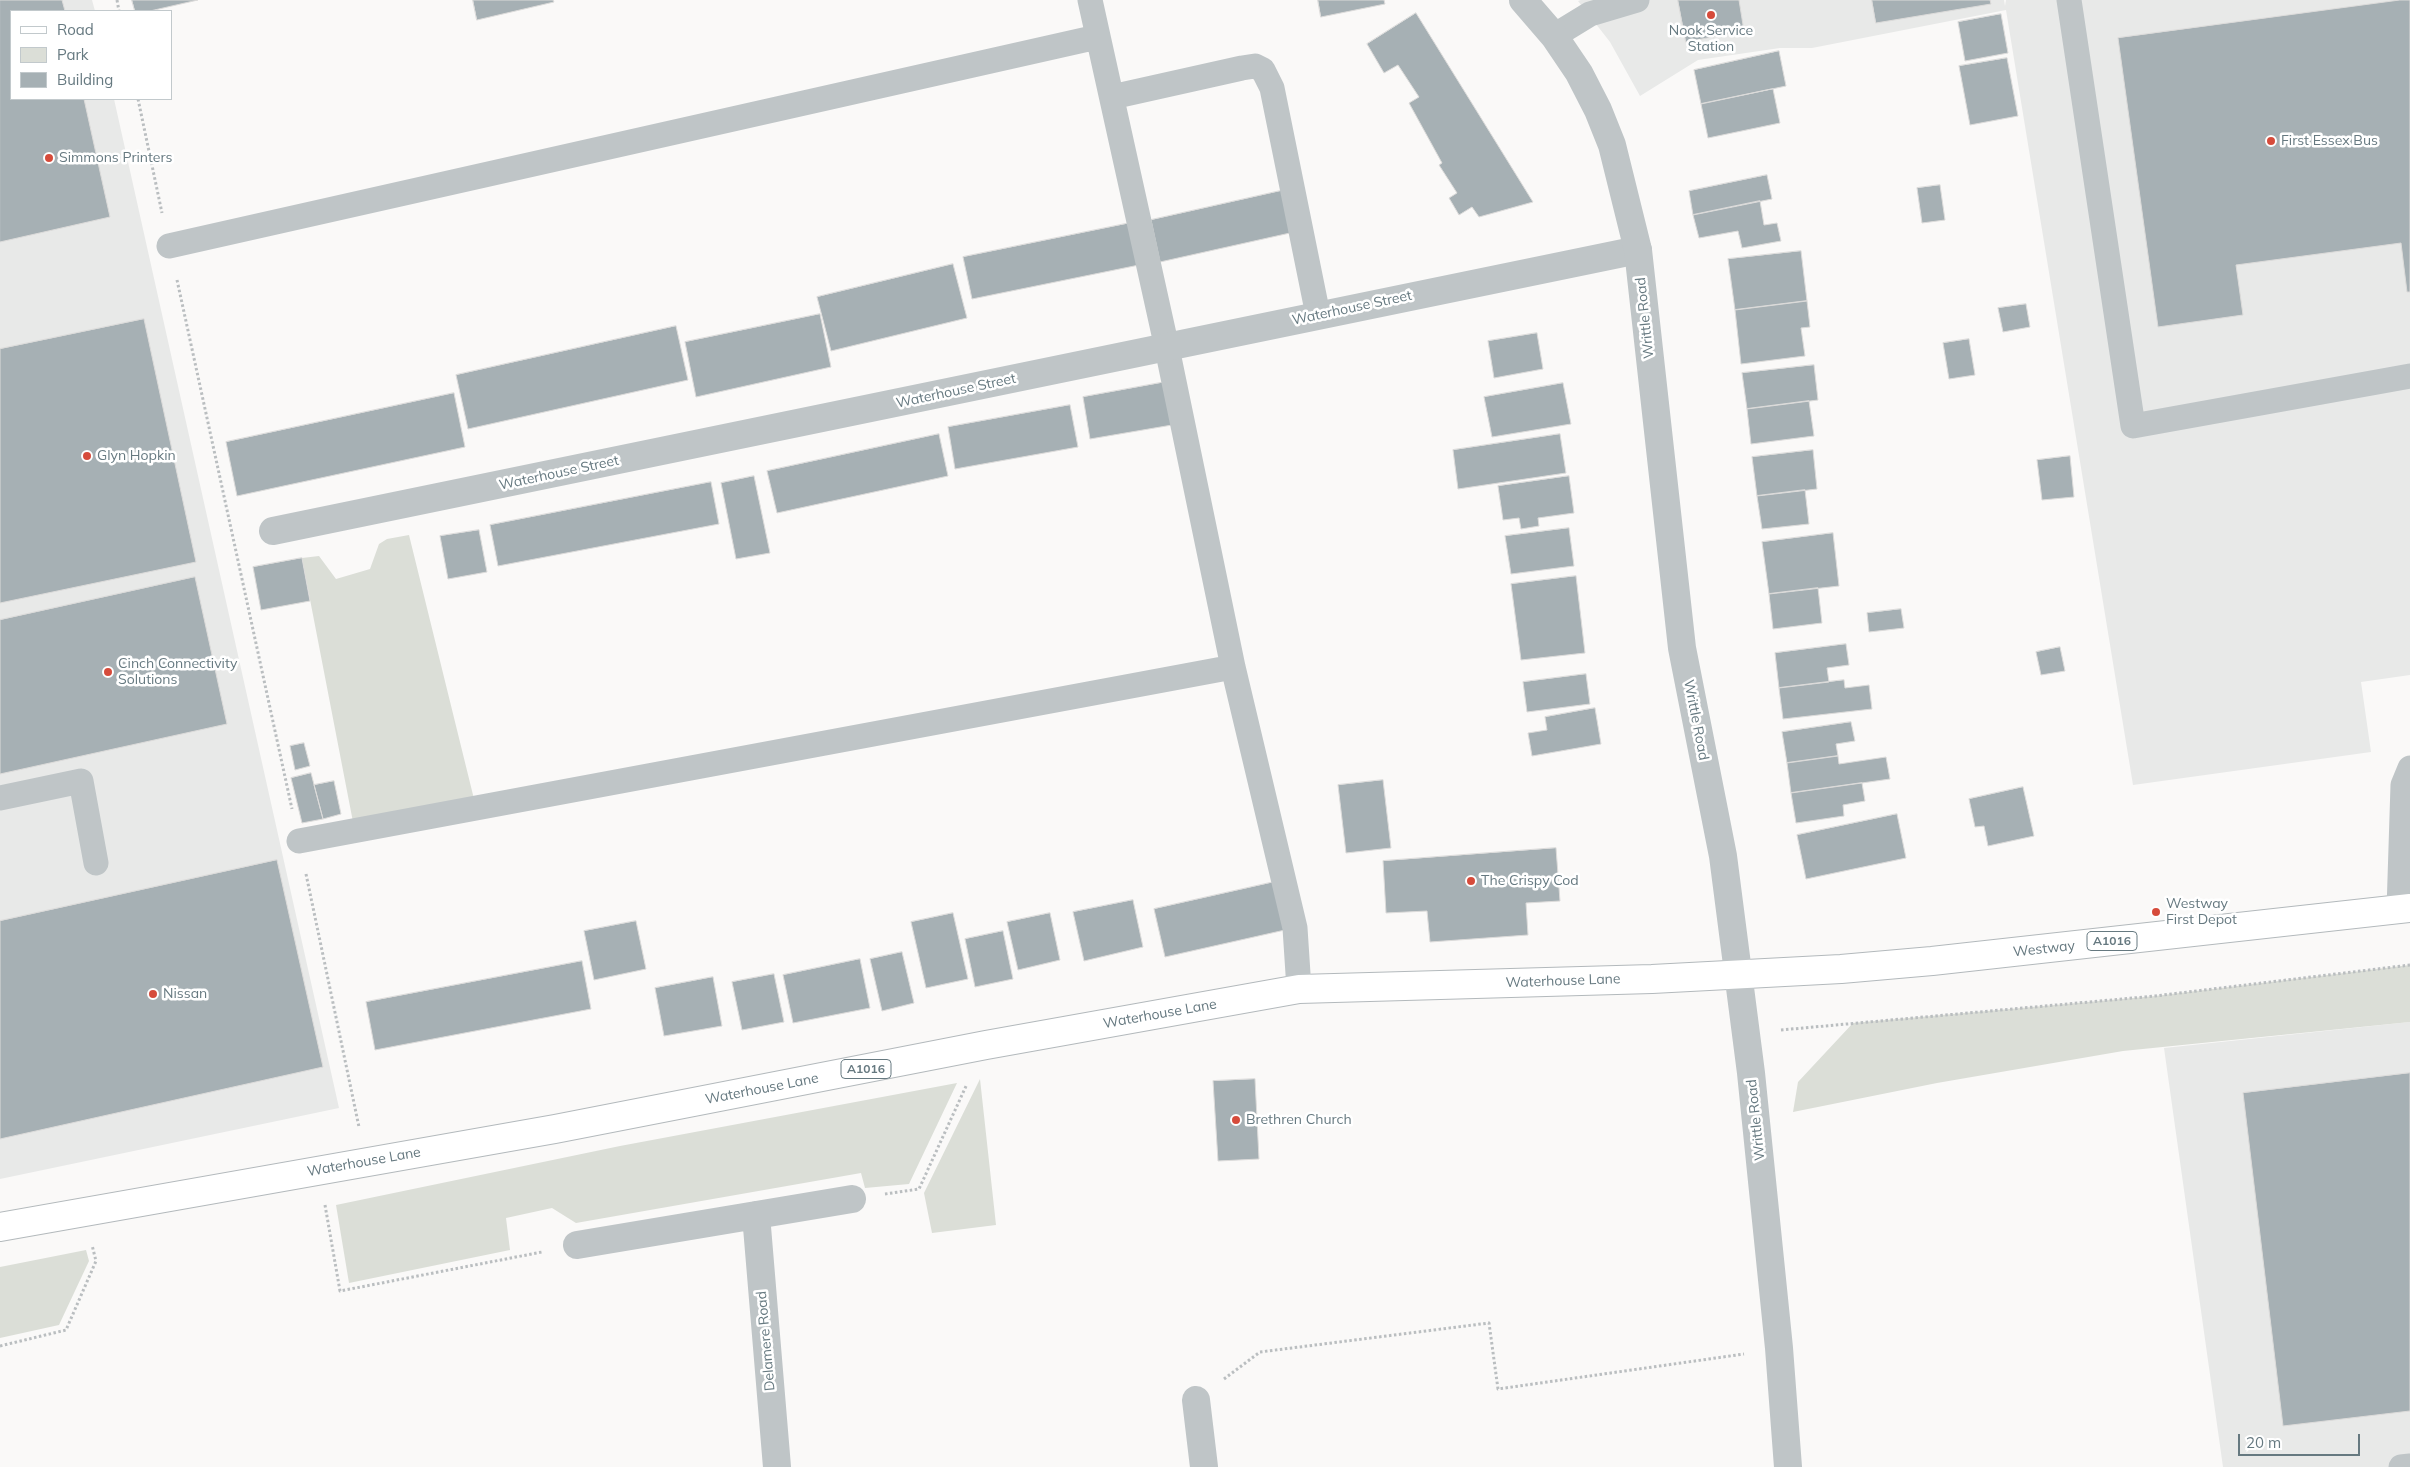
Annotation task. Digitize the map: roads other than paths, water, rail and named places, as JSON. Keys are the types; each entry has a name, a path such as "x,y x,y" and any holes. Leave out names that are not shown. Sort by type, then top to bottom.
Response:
{"main road":[{"name":"Westway","path":"1738,975 1932,961 2405,909"},
{"name":"Waterhouse Lane","path":"0,1227 554,1129 986,1045 1299,989 1738,975"}],"street":[{"name":"Writtle Road","path":"1523,0 1554,36 1579,73 1598,110 1612,145 1638,250 1682,648 1723,856 1755,1106 1779,1348 1788,1467"},
{"name":"Waterhouse Street","path":"273,531 1638,250"},
{"path":"577,1245 852,1199"},
{"name":"Delamere Road","path":"756,1215 777,1467"},
{"path":"1196,1400 1204,1467"}],"lane":[{"path":"1090,0 1167,348 1233,667 1295,928 1299,989"},
{"path":"1554,36 1590,14 1637,0"},
{"path":"2068,0 2132,426 2410,376"},
{"path":"169,246 1097,37"},
{"path":"1112,97 1242,68 1255,66 1264,70 1272,88 1318,315"},
{"path":"299,841 1233,667"},
{"path":"2405,909 2403,785 2410,768"},
{"path":"0,798 81,781 96,863"},
{"path":"2401,1467 2410,1466"}],"place":[{"name":"Nook Service Station","path":"1711,15"},
{"name":"First Essex Bus","path":"2271,141"},
{"name":"Simmons Printers","path":"49,158"},
{"name":"Glyn Hopkin","path":"87,456"},
{"name":"Cinch Connectivity Solutions","path":"108,672"},
{"name":"The Crispy Cod","path":"1471,881"},
{"name":"Westway First Depot","path":"2156,912"},
{"name":"Nissan","path":"153,994"},
{"name":"Brethren Church","path":"1236,1120"}]}
